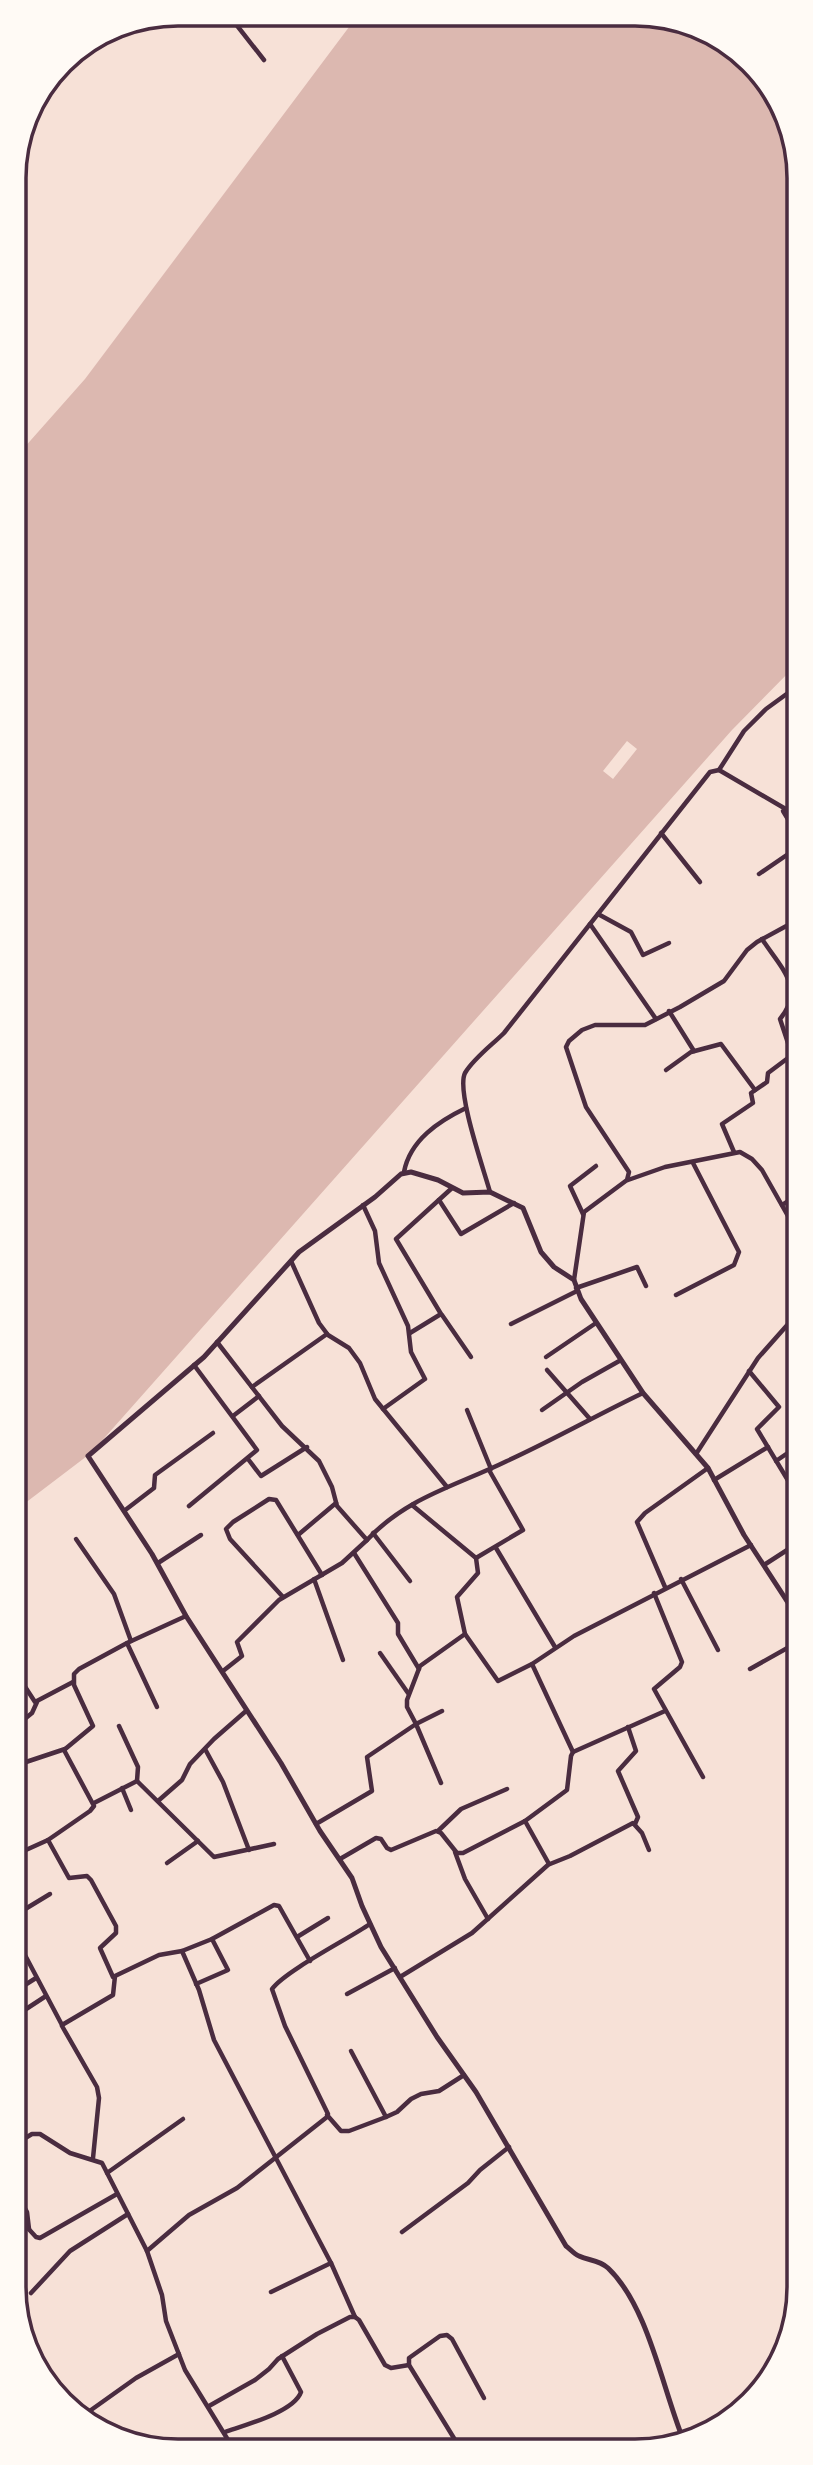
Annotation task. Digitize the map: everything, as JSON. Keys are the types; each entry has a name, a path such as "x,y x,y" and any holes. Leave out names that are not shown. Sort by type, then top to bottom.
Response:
{"street":[{"path":"238,27 264,60"},
{"path":"719,770 749,725 787,695"},
{"path":"490,1192 466,1108 463,1082 466,1073 504,1033 709,772 719,770 784,808"},
{"path":"784,808 783,814 787,819"},
{"path":"661,833 700,882"},
{"path":"760,874 787,855"},
{"path":"598,914 631,932 645,955 669,943"},
{"path":"590,924 656,1019"},
{"path":"627,1180 629,1172 586,1107 566,1047 569,1041 582,1030 596,1025 645,1025 724,981 747,950 787,926"},
{"path":"762,939 787,978"},
{"path":"787,1010 780,1019 787,1041"},
{"path":"669,1012 694,1051"},
{"path":"666,1070 694,1051 722,1045 755,1090"},
{"path":"734,1152 721,1125 753,1103 750,1094 767,1082 769,1073 787,1059"},
{"path":"466,1108 440,1122 414,1147 404,1172 290,1260 194,1365 89,1455 158,1563 186,1616 352,1878 370,1924 400,1977 509,2147 566,2246 580,2257 598,2260 624,2286 654,2349 680,2432"},
{"path":"786,1601 763,1566 708,1468 643,1393 596,1324 574,1280 587,1208 627,1180 665,1167 694,1163 734,1152 744,1153 762,1170 787,1213"},
{"path":"676,1295 734,1265 739,1252 694,1163"},
{"path":"584,1215 570,1186 596,1166"},
{"path":"404,1172 438,1180 463,1193 490,1192 514,1203 525,1211 541,1252 554,1267 574,1280"},
{"path":"452,1188 396,1241 471,1357"},
{"path":"439,1200 461,1234 514,1203"},
{"path":"782,1205 787,1202"},
{"path":"363,1205 375,1231 379,1263 410,1333 412,1355 425,1379 383,1409"},
{"path":"290,1260 319,1323 327,1334 348,1346 369,1389 383,1409 447,1487"},
{"path":"511,1324 577,1289 637,1267 646,1286"},
{"path":"410,1333 441,1314"},
{"path":"547,1357 596,1324"},
{"path":"696,1454 749,1371 769,1343 786,1325"},
{"path":"252,1387 327,1334"},
{"path":"217,1342 282,1426 307,1447 327,1475 336,1503 367,1540"},
{"path":"542,1410 621,1360"},
{"path":"189,1506 257,1450 194,1365"},
{"path":"547,1370 590,1419"},
{"path":"749,1371 779,1407 757,1427 786,1478"},
{"path":"223,1671 243,1655 237,1642 283,1597 354,1553 390,1517 643,1393"},
{"path":"233,1416 259,1396"},
{"path":"467,1410 490,1469 523,1529 476,1558"},
{"path":"124,1511 154,1488 154,1476 213,1433"},
{"path":"248,1459 261,1476 307,1447"},
{"path":"714,1480 768,1447"},
{"path":"776,1461 786,1454"},
{"path":"666,1587 637,1522 645,1513 708,1468"},
{"path":"283,1597 230,1539 226,1529 272,1498 277,1501 322,1575"},
{"path":"298,1535 336,1503"},
{"path":"412,1505 476,1558 478,1573 457,1597 465,1634 498,1681 654,1593 751,1545"},
{"path":"373,1533 410,1581"},
{"path":"158,1563 201,1535"},
{"path":"76,1539 114,1594 129,1642 157,1707"},
{"path":"496,1548 555,1647"},
{"path":"763,1566 786,1551"},
{"path":"354,1553 398,1623 398,1634 419,1669"},
{"path":"314,1579 343,1660"},
{"path":"681,1579 718,1650"},
{"path":"654,1593 682,1662 680,1667 654,1689 703,1777"},
{"path":"26,1762 65,1749 93,1726 73,1682 74,1674 79,1669 186,1616"},
{"path":"442,1783 407,1707 409,1694 419,1669 426,1660 465,1634"},
{"path":"750,1670 786,1650"},
{"path":"380,1653 409,1694"},
{"path":"532,1664 573,1752"},
{"path":"26,1718 37,1702 73,1682"},
{"path":"26,1692 37,1702"},
{"path":"158,1801 182,1780 190,1764 246,1711"},
{"path":"316,1824 372,1791 368,1755 416,1724 442,1711"},
{"path":"455,1851 463,1853 525,1821 566,1792 570,1756 573,1752 665,1711"},
{"path":"119,1726 138,1767 137,1781"},
{"path":"400,1977 468,1936 549,1864 635,1824 638,1817 618,1774 620,1766 636,1751 628,1727"},
{"path":"65,1749 94,1804"},
{"path":"205,1749 223,1782 249,1850"},
{"path":"26,1850 48,1840 90,1811 94,1804 137,1781"},
{"path":"137,1781 216,1858 274,1844"},
{"path":"122,1788 131,1810"},
{"path":"340,1859 376,1838 391,1850 438,1832 461,1809 507,1788"},
{"path":"525,1821 549,1864"},
{"path":"635,1824 649,1850"},
{"path":"438,1832 455,1851 465,1879 488,1919"},
{"path":"48,1840 69,1878 87,1876 90,1879 116,1926 116,1933 100,1948 114,1978 113,1995 62,2025"},
{"path":"167,1863 198,1841"},
{"path":"26,1908 50,1894"},
{"path":"114,1978 159,1955 183,1951 212,1939 276,1904 310,1961"},
{"path":"297,1937 328,1918"},
{"path":"370,1924 310,1961 277,1984 272,1992 327,2115 341,2132 349,2131 386,2117 411,2099 439,2091 464,2075"},
{"path":"196,1984 228,1970 212,1939"},
{"path":"183,1951 214,2040 331,2263 355,2317 385,2365 391,2368 410,2365"},
{"path":"26,1958 97,2087 99,2098 93,2158"},
{"path":"347,1994 395,1968"},
{"path":"26,1984 36,1978"},
{"path":"26,2009 46,1996"},
{"path":"351,2051 386,2117"},
{"path":"146,2251 190,2216 237,2188 327,2115"},
{"path":"107,2173 183,2119"},
{"path":"26,2138 40,2134 70,2153 102,2163 146,2251 162,2295 166,2321 185,2370 228,2439"},
{"path":"402,2232 468,2183 509,2147"},
{"path":"26,2227 39,2238 117,2194"},
{"path":"26,2210 29,2229"},
{"path":"31,2292 70,2251 128,2214"},
{"path":"271,2292 331,2263"},
{"path":"208,2406 255,2379 282,2356 317,2334 349,2317 355,2317"},
{"path":"455,2439 410,2365 409,2358 440,2336 447,2335 452,2339 484,2398"},
{"path":"91,2410 136,2378 179,2354"},
{"path":"225,2432 266,2417 297,2400 301,2392 282,2356"}],"shaded area":[{"path":"635,26 664,29 702,42 742,71 766,102 779,129 787,178 787,674 732,730 91,1453 26,1502 27,445 85,379 349,27"}],"pier":[{"path":"627,741 637,749 613,779 603,771"}]}
